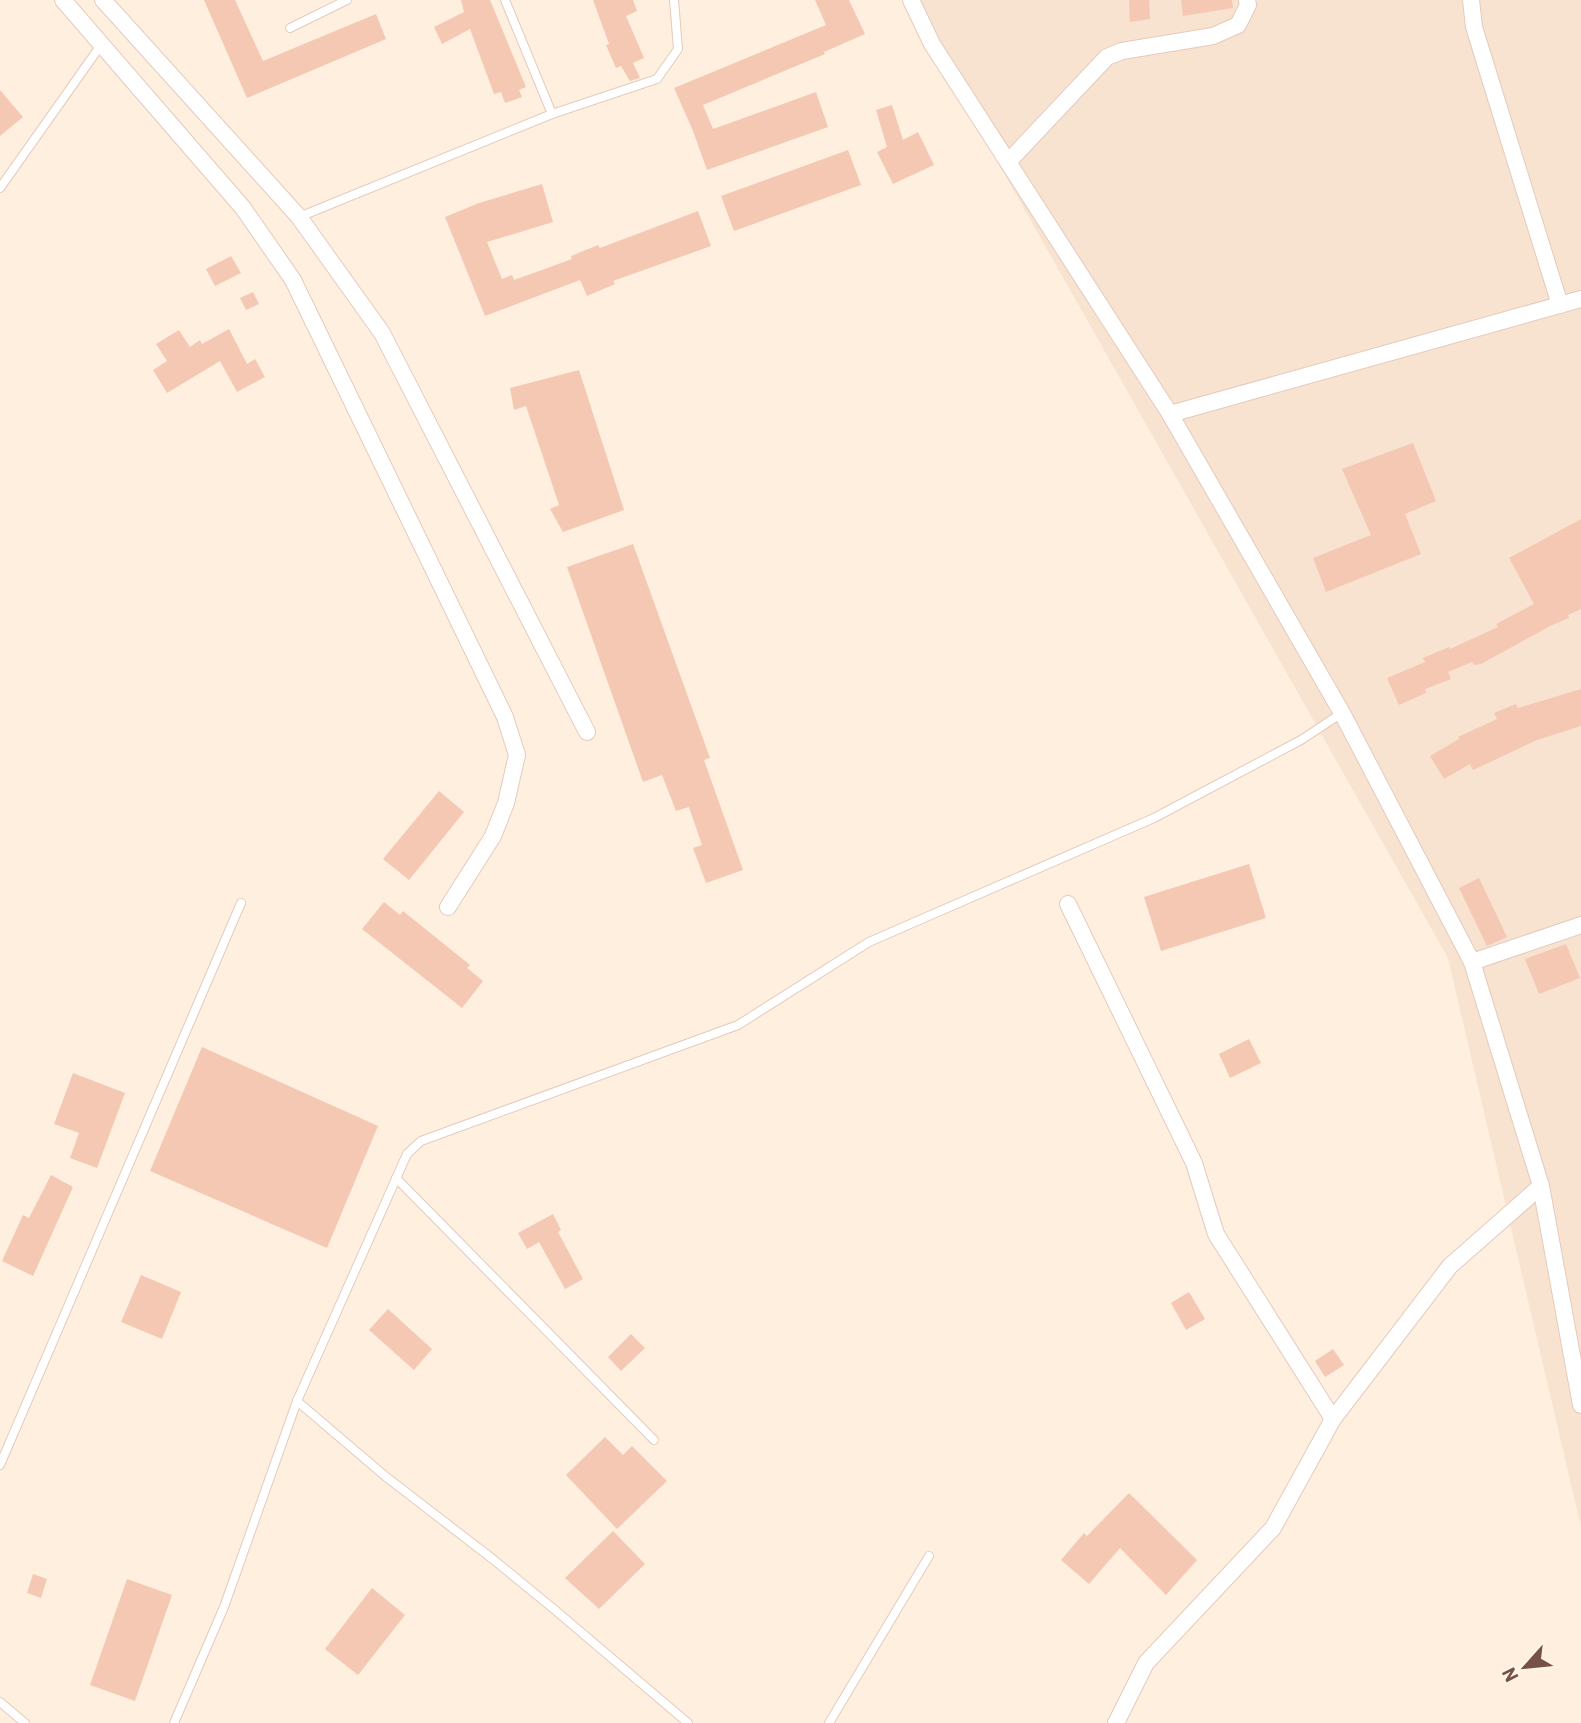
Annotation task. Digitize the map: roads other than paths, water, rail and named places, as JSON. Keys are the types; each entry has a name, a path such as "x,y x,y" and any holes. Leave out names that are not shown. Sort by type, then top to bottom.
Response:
{"street":[{"path":"63,0 243,208 293,279 505,717 517,755 506,803 493,836 448,907"},
{"path":"103,0 299,217 382,333 587,732"},
{"path":"911,0 932,44 1170,414 1342,713 1472,962 1541,1186 1581,1405"},
{"path":"1008,162 1107,57 1122,51 1213,36 1238,25 1248,5 1247,0"},
{"path":"1471,0 1474,27 1560,305"},
{"path":"1170,414 1581,299"},
{"path":"1068,904 1194,1163 1216,1234 1333,1419"},
{"path":"1472,962 1581,925"},
{"path":"1116,1723 1146,1663 1273,1528 1333,1419 1450,1266 1541,1186"}],"lane":[{"path":"290,28 347,0"},
{"path":"505,0 552,114"},
{"path":"299,217 552,114 657,79 678,49 674,0"},
{"path":"0,188 102,45"},
{"path":"174,1723 224,1607 297,1401 407,1154 421,1141 738,1025 869,942 1154,818 1301,740 1342,713"},
{"path":"0,1465 241,903"},
{"path":"396,1178 654,1440"},
{"path":"297,1401 384,1476 555,1610 688,1723"},
{"path":"829,1723 929,1556"},
{"path":"0,1702 25,1723"}]}
